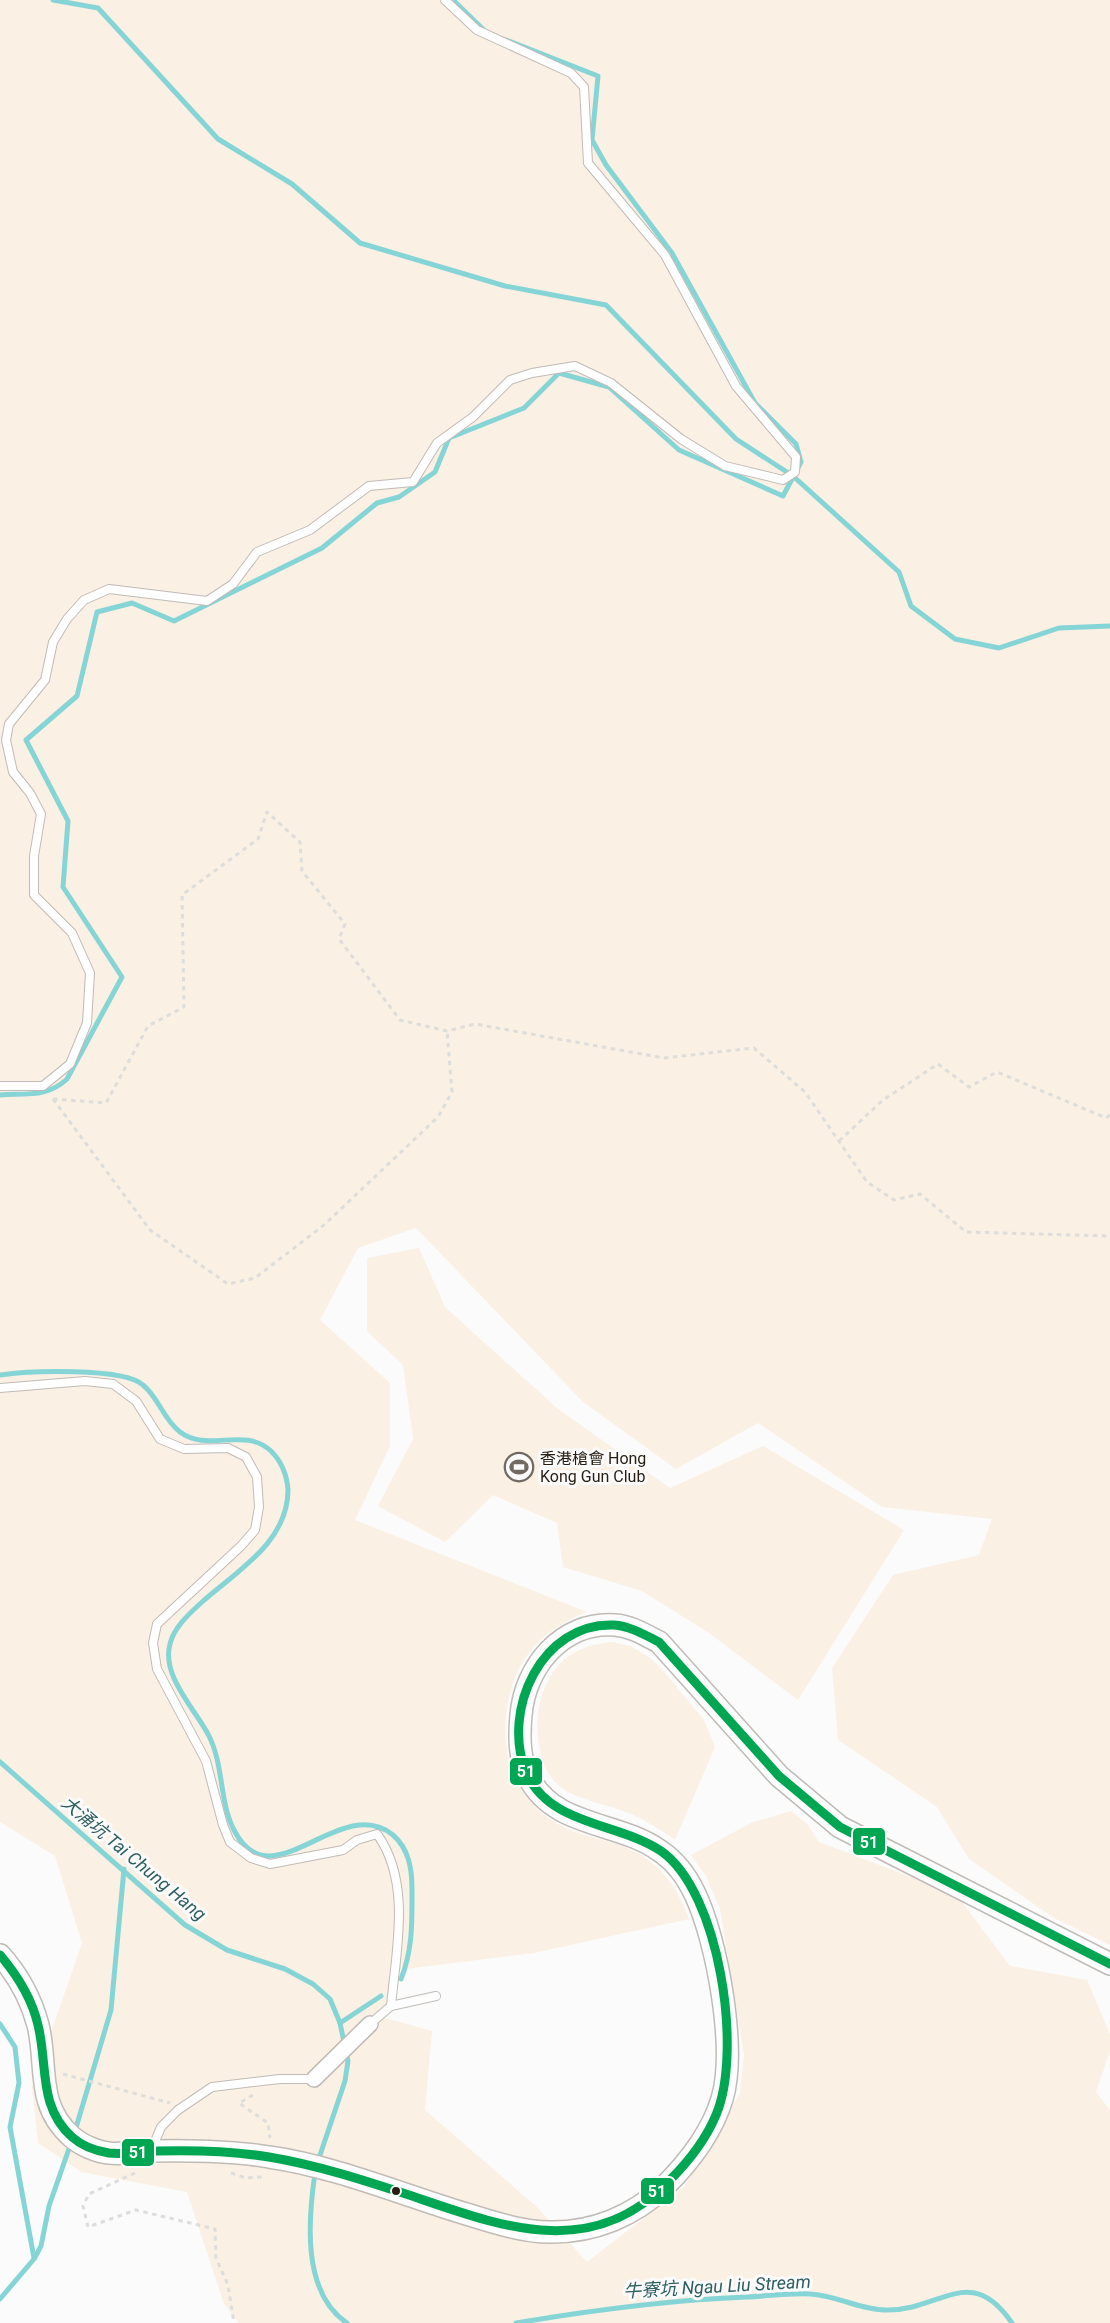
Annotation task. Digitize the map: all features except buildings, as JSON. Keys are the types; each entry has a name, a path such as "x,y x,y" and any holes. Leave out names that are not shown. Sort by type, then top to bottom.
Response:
{"main road":[{"path":"0,1955 27,1993 39,2029 46,2095 58,2122 74,2139 90,2148 109,2154 148,2159 268,2163 335,2174 492,2222 547,2233 591,2228 620,2218 652,2199 675,2176 711,2127 722,2099 728,2070 720,1986 703,1914 696,1895 680,1870 661,1851 633,1836 554,1807 536,1790 524,1767 520,1729 522,1702 537,1664 554,1645 572,1633 590,1627 615,1625 636,1630 659,1642 779,1776 840,1827 865,1842 1110,1964"}],"street":[{"path":"314,2079 370,2024"}],"lane":[{"path":"0,1086 43,1086 70,1064 87,1023 90,973 72,933 34,896 34,856 41,814 30,793 13,772 6,740 9,724 45,680 53,642 67,619 84,600 109,589 207,601 233,584 257,552 310,530 369,486 413,482 437,443 474,417 510,380 532,373 574,366 611,383 681,439 725,466 783,480 795,472 796,457 786,442 754,410 736,386 665,255 588,163 584,87 571,73 477,30 445,0"},
{"path":"0,1388 85,1381 113,1384 135,1401 160,1439 184,1449 228,1448 246,1457 257,1477 260,1507 255,1530 241,1546 157,1624 153,1643 157,1669 206,1761 223,1825 230,1842 251,1858 270,1864 343,1850 357,1840 377,1834 388,1849 395,1869 399,1946 391,2006"},
{"path":"370,2024 391,2006 436,1996"},
{"path":"148,2159 161,2127 183,2107 212,2087 280,2079 314,2079"}],"path":[{"path":"447,1031 452,1092 438,1117 324,1225 255,1278 228,1284 150,1230 53,1099 106,1103 148,1026 184,1007 182,895 258,839 267,812 300,842 302,871 345,924 339,939 400,1020 447,1031 475,1024 664,1058 754,1048 805,1092 867,1182 894,1200 920,1194 966,1232 1110,1236"},
{"path":"839,1141 883,1100 938,1064 969,1087 997,1072 1106,1118 1110,1115"},
{"path":"55,2072 183,2107"},
{"path":"224,2170 246,2178 268,2163 268,2122 239,2103 280,2079"},
{"path":"148,2159 89,2194 83,2206 88,2228 136,2210 215,2229 216,2258 228,2285 234,2323"}],"shaded area":[{"path":"0,0 1110,0 1110,1945 1054,1918 969,1859 937,1807 838,1740 832,1668 893,1575 979,1555 992,1519 882,1507 758,1423 676,1469 583,1402 416,1228 358,1248 320,1320 390,1383 390,1446 355,1520 587,1612 549,1633 522,1663 511,1690 505,1732 512,1772 533,1805 549,1818 578,1833 626,1847 652,1863 672,1884 689,1919 534,1953 398,1970 382,2017 432,2031 425,2110 537,2207 587,2262 684,2187 740,2093 744,2055 720,1909 706,1876 691,1855 751,1823 791,1811 807,1824 819,1842 956,1894 1010,1966 1087,1980 1110,2034 1110,2051 1096,2092 1110,2110 1110,2323 239,2323 224,2304 187,2192 81,2172 38,2143 32,2087 82,1943 55,1856 0,1822"},
{"name":"香港槍會 Hong Kong Gun Club","path":"419,1248 445,1307 558,1409 670,1488 763,1446 904,1530 798,1700 709,1633 642,1591 563,1567 557,1523 493,1495 445,1542 378,1506 413,1439 403,1365 367,1331 367,1258"},
{"path":"613,1642 630,1646 649,1657 660,1667 704,1720 715,1747 675,1840 631,1814 569,1792 548,1773 542,1758 537,1730 538,1716 540,1702 552,1673 566,1658 583,1648"}],"waterway":[{"path":"53,0 98,8 218,139 292,184 360,243 505,286 606,305 736,439 793,476 899,572 911,606 955,639 999,648 1059,628 1110,626"},
{"path":"453,0 486,32"},
{"path":"0,1095 44,1092 67,1079 122,977 63,887 68,821 26,740 77,696 97,612 132,603 174,621 322,548 377,503 399,497 435,472 449,438 524,408 559,373 609,387 679,450 783,496 801,462 796,444 755,403 672,253 606,165 592,140 598,76 506,40"},
{"path":"0,1375 74,1372 116,1375 132,1379 148,1390 169,1421 180,1432 191,1438 202,1440 249,1440 271,1451 281,1464 288,1490 286,1508 279,1525 258,1554 202,1602 179,1626 170,1644 170,1668 181,1692 214,1747 229,1819 249,1850 267,1856 287,1853 351,1826 372,1825 393,1835 403,1847 411,1874 412,1924 410,1946 401,1979"},
{"name":"大涌坑 Tai Chung Hang","path":"0,1762 185,1925 227,1950 285,1969 313,1984 330,1999 340,2023 348,2061 345,2081 318,2161"},
{"path":"75,2131 111,2010 124,1869"},
{"path":"340,2023 381,1996"},
{"path":"0,2024 15,2047 19,2083 10,2127 34,2258"},
{"path":"0,2299 34,2259 41,2246 49,2206 71,2143"},
{"name":"牛寮坑 Ngau Liu Stream","path":"315,2173 310,2233 315,2275 322,2294 332,2310 347,2323"},
{"name":"牛寮坑 Ngau Liu Stream","path":"516,2323 660,2303 795,2294 820,2295 867,2308 886,2310 905,2308 968,2292 982,2295 997,2305 1012,2323"}],"transit line":[{"name":"51","path":"0,1955 23,1988 32,2006 41,2040 46,2085 54,2112 61,2125 72,2137 89,2148 115,2153 199,2151 269,2157 340,2173 477,2217 511,2226 544,2230 577,2229 609,2222 640,2206 670,2180 696,2149 716,2115 724,2087 727,2053 726,2015 721,1975 711,1936 698,1901 681,1872 661,1851 644,1841 567,1813 551,1803 537,1790 526,1772 520,1748 519,1722 524,1697 534,1674 548,1654 566,1638 589,1628 614,1625 632,1629 659,1642 779,1776 840,1827 1110,1964"}],"place":[{"name":"香港槍會 Hong Kong Gun Club","path":"519,1467"}]}
